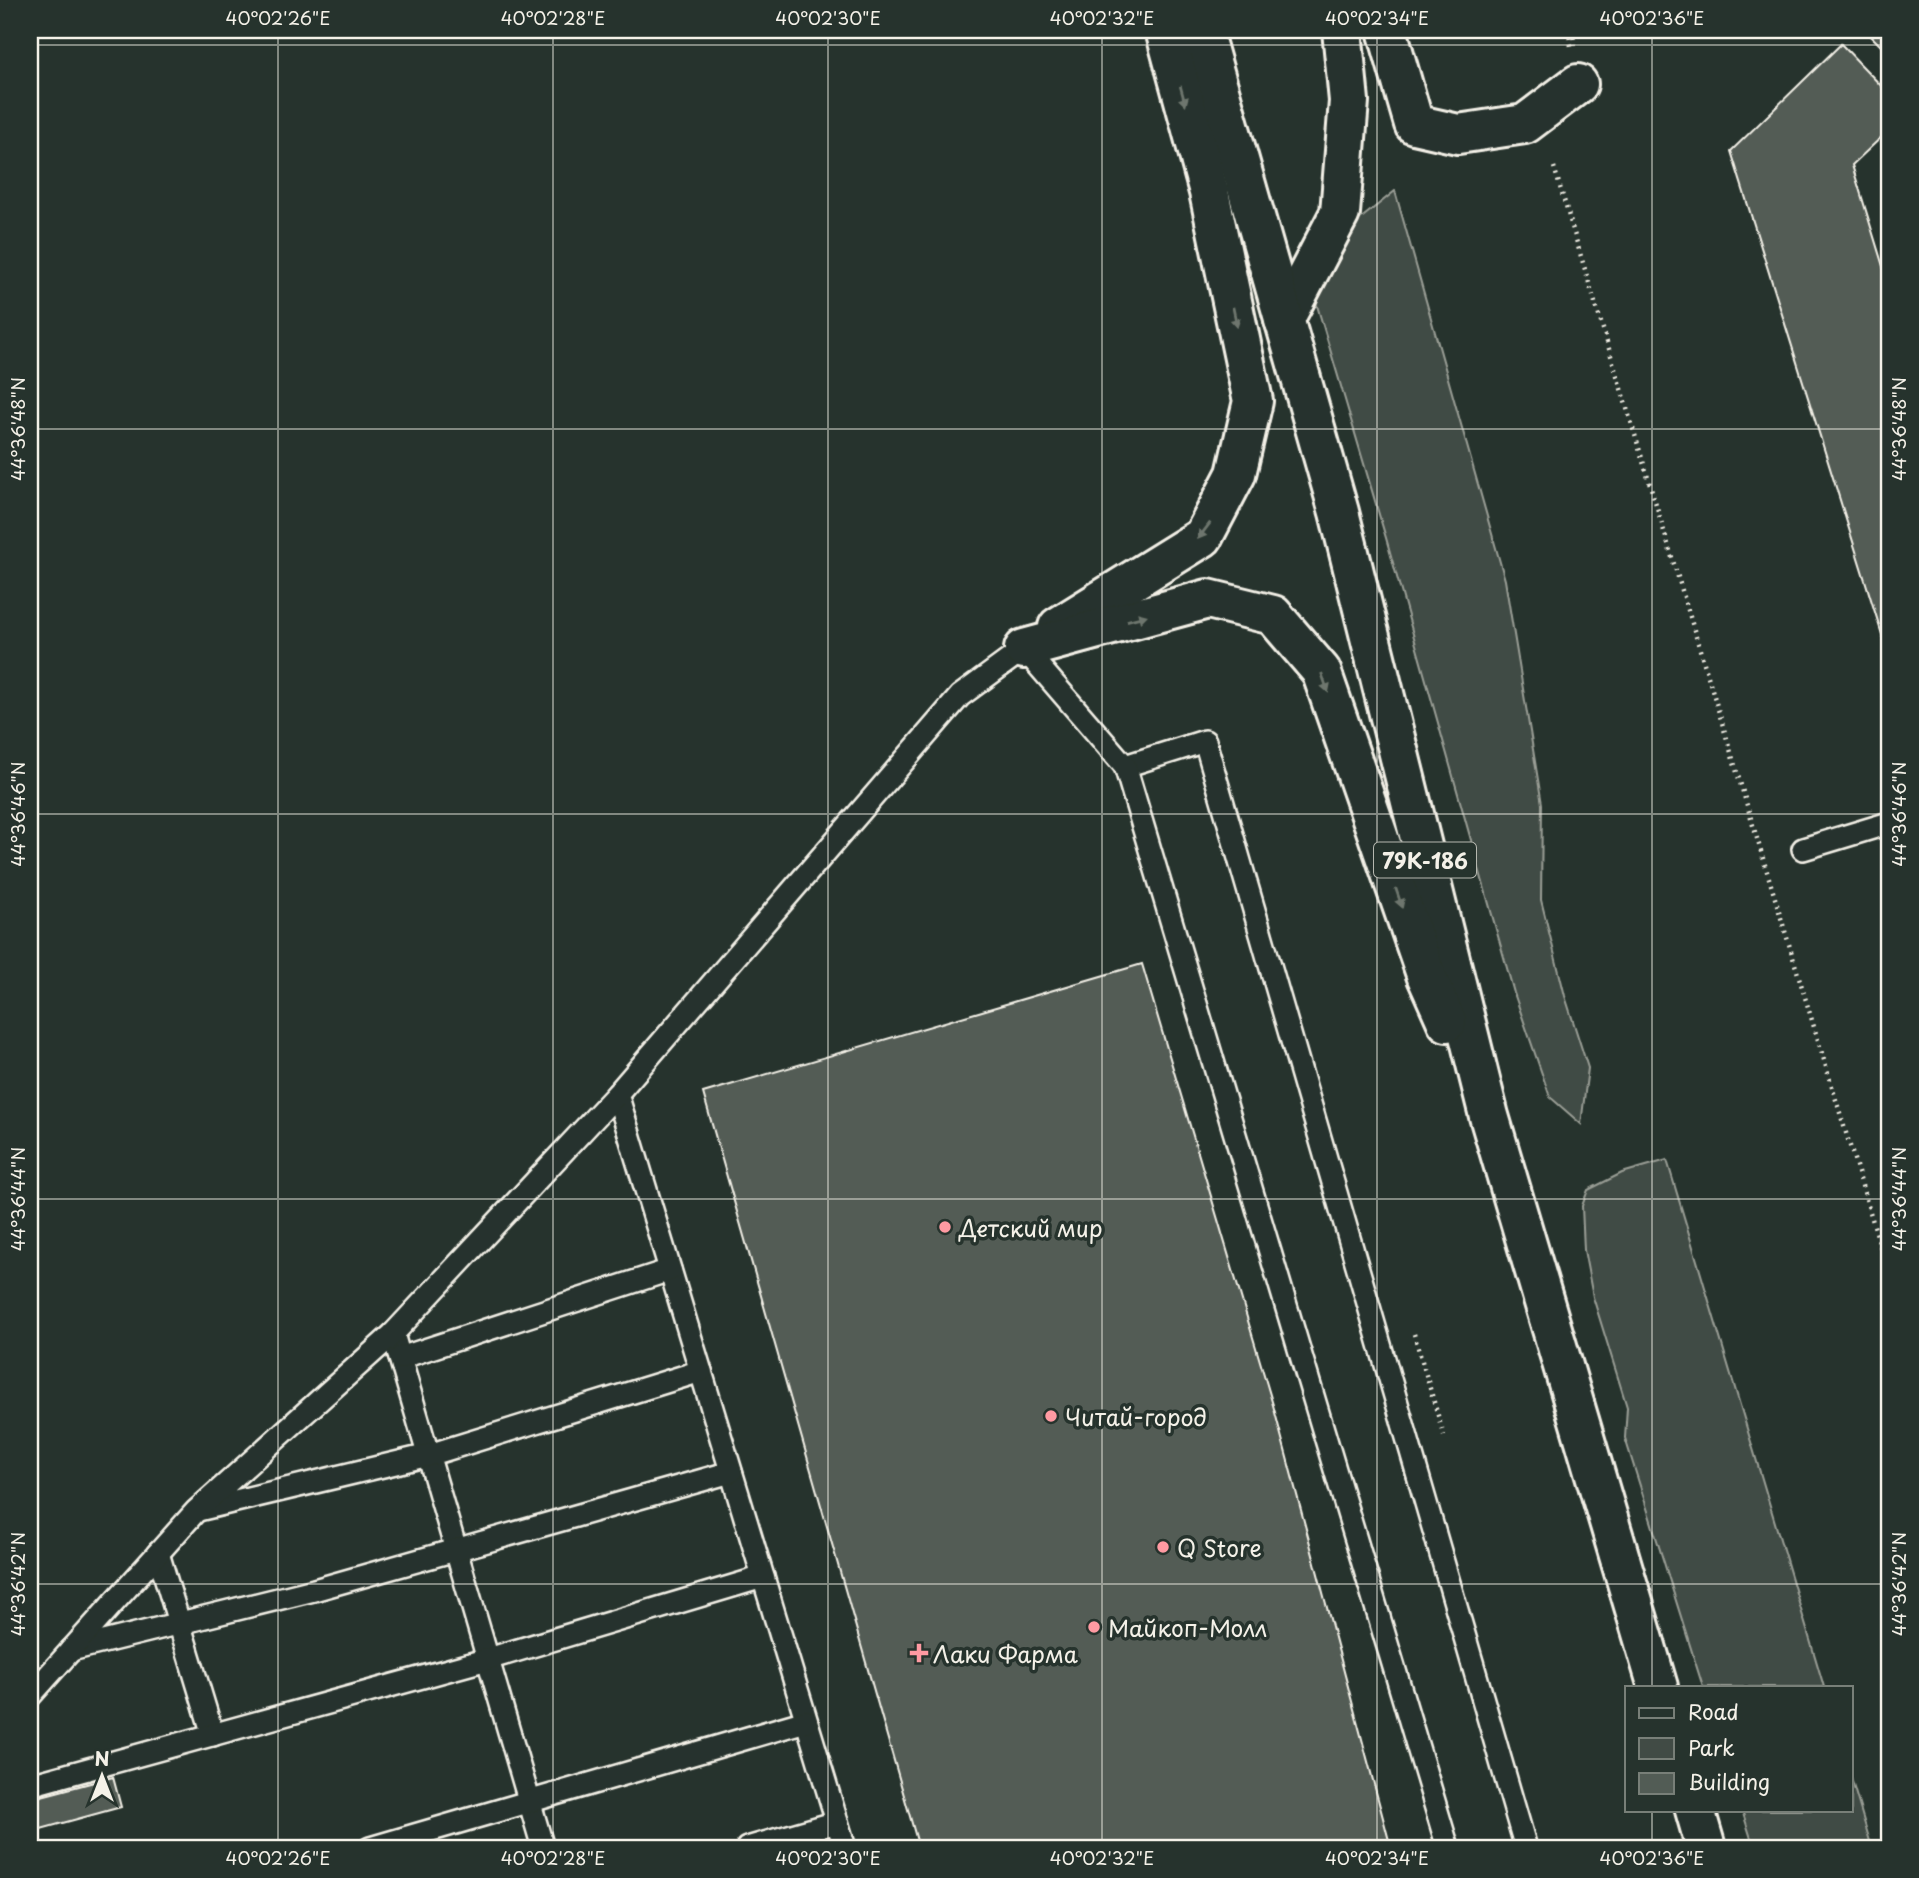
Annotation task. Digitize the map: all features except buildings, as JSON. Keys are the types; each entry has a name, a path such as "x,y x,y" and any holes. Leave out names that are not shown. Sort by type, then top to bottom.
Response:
{"main road":[{"path":"1024,649 1203,537 1236,474 1253,401 1209,192 1165,30"},
{"name":"79К-186","path":"1202,30 1339,512 1489,1116 1658,1686"},
{"path":"1284,320 1340,213 1349,101 1342,30"},
{"path":"1387,30 1414,124 1458,134 1525,124 1578,84"},
{"path":"1024,649 1208,599 1273,615 1321,671 1427,977 1489,1116"},
{"path":"1696,1812 1706,1848"}],"lane":[{"path":"30,1696 196,1511 393,1334 617,1094 960,696 1024,649 1125,765 1448,1848"},
{"path":"1125,765 1205,741 1526,1848"},
{"path":"1803,849 1889,824"},
{"path":"617,1094 845,1848"},
{"path":"400,1358 670,1270"},
{"path":"393,1334 543,1848"},
{"path":"196,1511 429,1455 701,1371"},
{"path":"71,1650 314,1590 731,1472"},
{"path":"159,1553 213,1735"},
{"path":"30,1785 488,1660 763,1577"},
{"path":"370,1848 806,1721"},
{"path":"747,1848 837,1822"}],"path":[{"path":"1554,167 1889,1275"}],"green space":[{"path":"1395,191 1505,580 1542,804 1541,900 1565,996 1588,1068 1581,1124 1550,1097 1514,993 1386,538 1316,302 1322,261 1349,228"},
{"path":"1667,1160 1824,1686 1703,1686 1625,1438 1627,1407 1593,1297 1584,1250 1582,1206 1588,1190 1622,1173"},
{"path":"1853,1785 1872,1848 1754,1848 1743,1812 1853,1812"}],"place":[{"name":"Детский мир","path":"945,1227"},
{"name":"Читай-город","path":"1051,1416"},
{"name":"Q Store","path":"1163,1547"},
{"name":"Майкоп-Молл","path":"1094,1627"},
{"name":"Лаки Фарма","path":"919,1653"}]}
